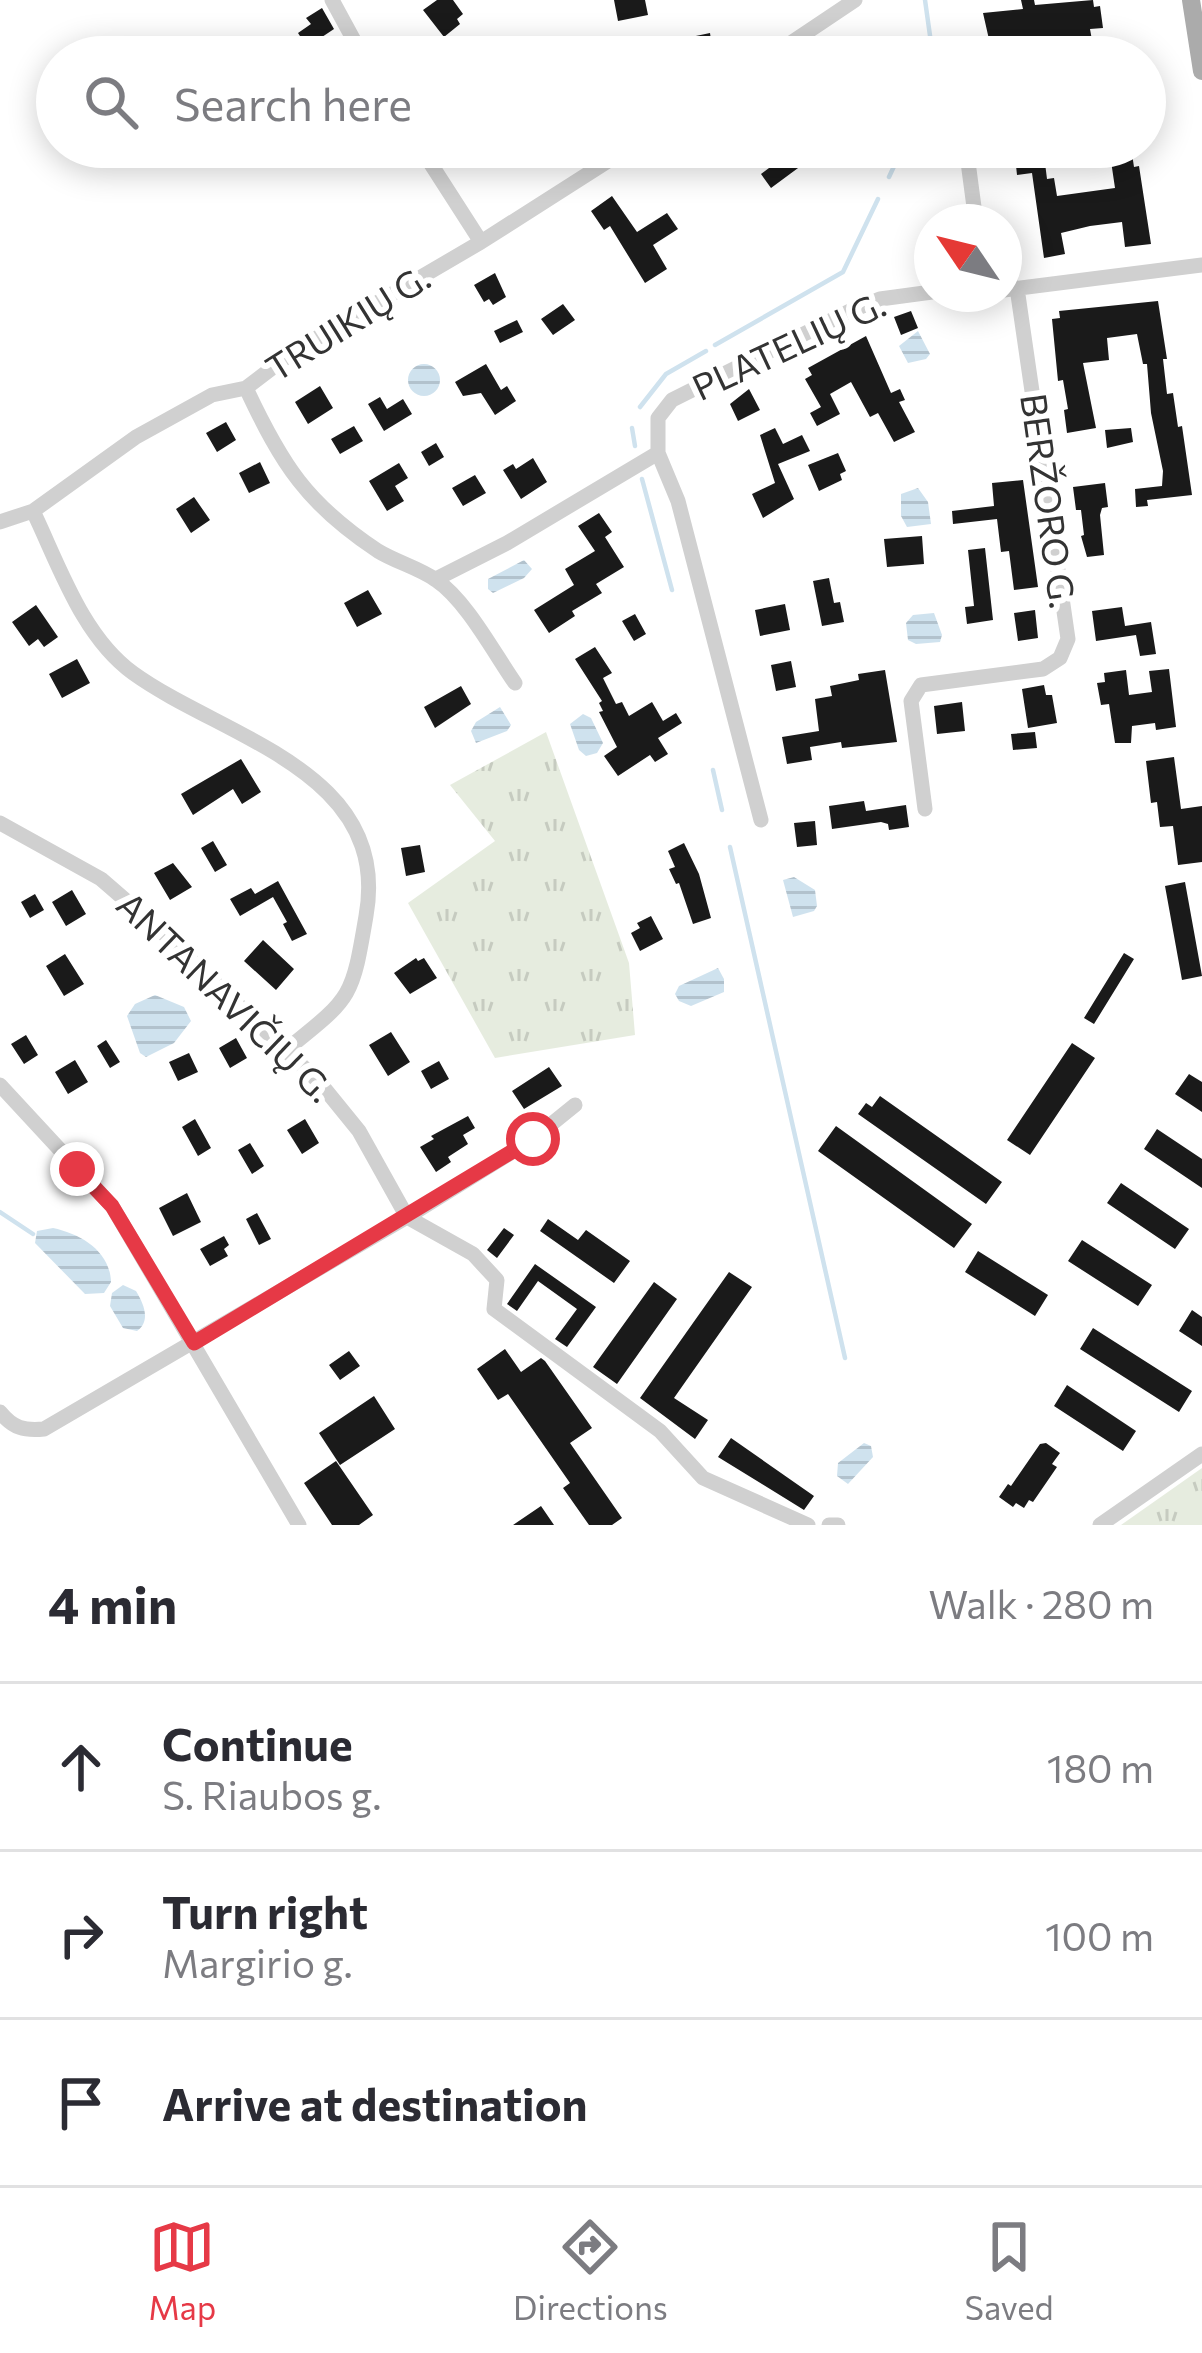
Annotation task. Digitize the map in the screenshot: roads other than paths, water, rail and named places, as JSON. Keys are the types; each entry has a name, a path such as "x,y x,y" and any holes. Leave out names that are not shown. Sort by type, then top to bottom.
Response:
{"main road":[{"path":"1191,0 1202,71"}],"street":[{"path":"332,0 352,36"},
{"path":"801,36 855,0"},
{"path":"433,168 482,242"},
{"name":"TRUIKIŲ G.","path":"0,522 33,511 136,437 212,395 246,388 293,352 482,242 597,168"},
{"path":"969,168 974,204"},
{"path":"1022,288 1202,265"},
{"name":"PLATELIŲ G.","path":"658,453 658,418 672,400 850,310 914,294"},
{"name":"BERŽORO G.","path":"926,809 911,701 921,685 1043,669 1060,658 1069,639 1014,312"},
{"path":"246,388 289,471 316,505 382,553 436,579 515,683"},
{"path":"436,579 507,544 658,453 678,501 761,820"},
{"path":"33,511 72,593 103,643 132,672 320,782 355,829 368,858 372,888 355,979 345,1000 286,1050"},
{"name":"ANTANAVIČIŲ G.","path":"0,823 101,878 286,1050 359,1131 407,1217"},
{"path":"0,1085 112,1206 299,1525"},
{"path":"0,1412 9,1424 26,1431 44,1429 407,1217 533,1139 575,1105"},
{"path":"407,1217 472,1254 497,1280 494,1309 659,1431 703,1478 808,1525"},
{"path":"1100,1525 1202,1454"},
{"path":"829,1525 838,1525"}],"water":[{"path":"918,331 930,354 908,363 899,346"},
{"path":"424,364 435,369 440,380 435,391 424,396 413,391 408,380 413,369"},
{"path":"918,488 928,502 931,524 907,527 901,516 901,494"},
{"path":"524,560 532,569 524,578 493,593 488,589 488,579"},
{"path":"934,613 940,642 908,640 906,623 913,615"},
{"path":"500,707 511,725 507,731 476,743 471,731 476,722"},
{"path":"583,714 591,718 603,743 597,753 586,756 570,724"},
{"path":"794,877 815,890 817,906 793,917 783,880"},
{"path":"718,968 724,992 691,1006 679,1001 675,994 679,986"},
{"path":"155,995 184,1007 191,1021 174,1043 146,1057 140,1053 127,1016 135,1004"},
{"path":"53,1228 74,1235 100,1253 111,1282 104,1293 85,1294 35,1243 37,1231"},
{"path":"123,1285 136,1291 144,1307 144,1322 137,1331 123,1328 110,1306 112,1293"},
{"path":"864,1443 871,1446 873,1457 848,1484 837,1476 838,1463"}],"waterway":[{"path":"925,0 930,36"},
{"path":"889,177 893,168"},
{"path":"715,345 843,272 878,199"},
{"path":"640,407 666,374 706,351"},
{"path":"632,428 635,446"},
{"path":"642,479 672,590"},
{"path":"713,770 722,810"},
{"path":"730,847 845,1358"},
{"path":"0,1212 33,1234"}]}
